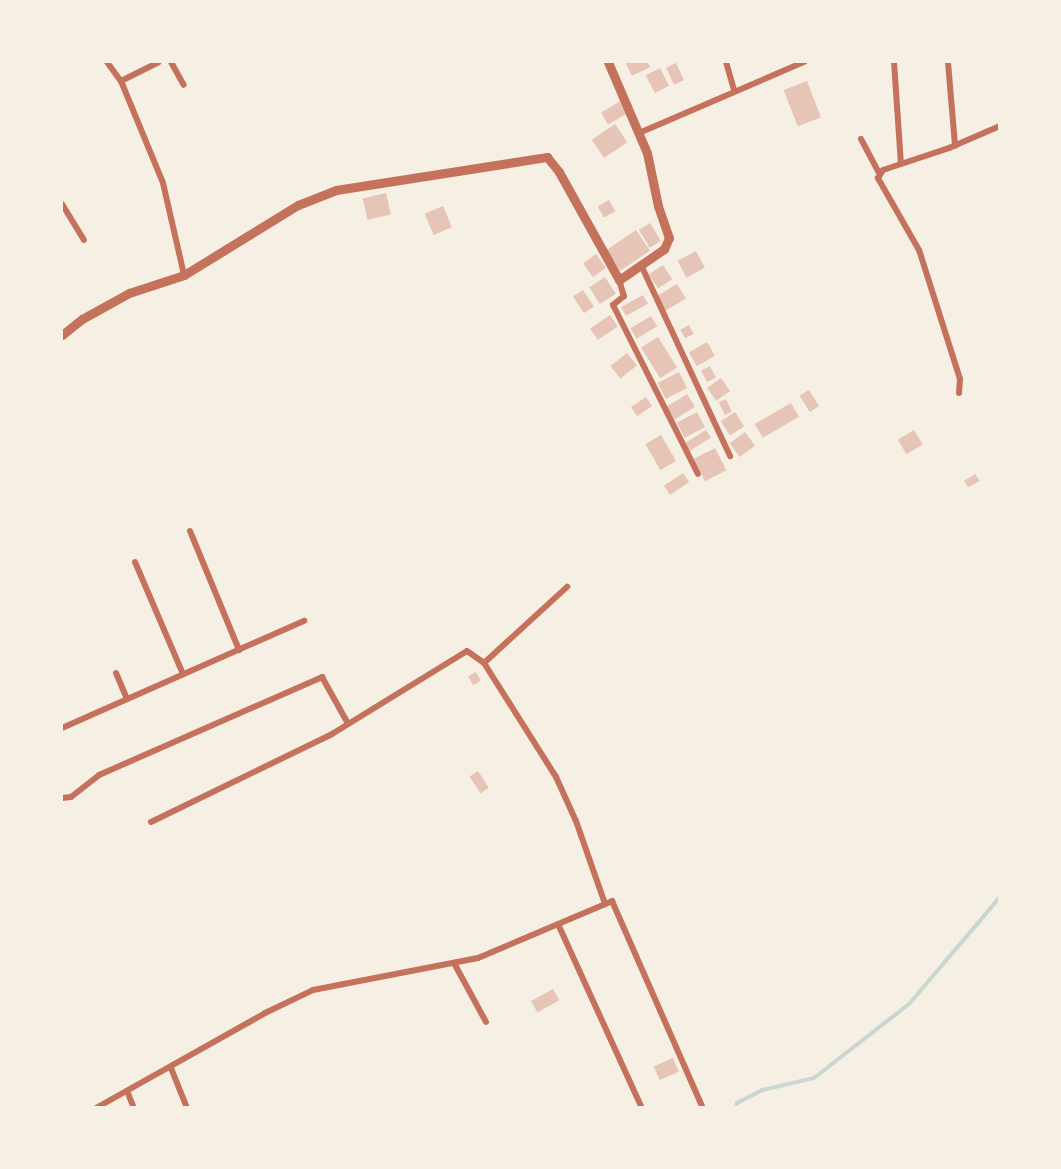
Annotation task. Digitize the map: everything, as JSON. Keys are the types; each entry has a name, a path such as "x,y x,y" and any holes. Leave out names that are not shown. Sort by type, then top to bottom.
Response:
{"street":[{"path":"107,62 121,81 163,183 184,275"},
{"path":"121,81 159,62"},
{"path":"171,62 184,85"},
{"path":"608,62 647,153 658,206 669,238 664,249 619,280"},
{"path":"726,62 734,90"},
{"path":"639,133 734,90 804,62"},
{"path":"894,62 901,164"},
{"path":"948,62 956,146"},
{"path":"879,173 956,146 999,126"},
{"path":"861,139 879,173 883,188 919,250 960,379 959,393"},
{"path":"62,335 82,319 129,293 184,275 298,205 336,190 547,157 559,172 619,280 624,296 613,305 698,474"},
{"path":"62,204 84,240"},
{"path":"641,265 730,456"},
{"path":"190,531 239,650"},
{"path":"135,562 183,674"},
{"path":"484,663 567,587"},
{"path":"62,728 304,621"},
{"path":"151,822 332,734 347,722 367,713 467,651 484,663 556,777 576,821 605,904"},
{"path":"116,673 127,699"},
{"path":"62,798 71,797 99,775 322,677 347,722"},
{"path":"96,1107 171,1068 265,1013 313,990 478,958 612,901 703,1107"},
{"path":"558,924 642,1107"},
{"path":"454,963 486,1022"},
{"path":"171,1068 187,1107"},
{"path":"127,1091 134,1107"}],"building":[{"path":"625,62 648,62 650,67 632,76"},
{"path":"676,63 684,80 674,85 666,68"},
{"path":"660,68 669,86 655,93 646,75"},
{"path":"807,81 821,117 798,126 784,90"},
{"path":"621,101 628,113 608,125 601,112"},
{"path":"615,124 627,142 604,158 592,140"},
{"path":"386,193 391,214 368,220 363,198"},
{"path":"609,200 615,211 604,218 598,206"},
{"path":"443,206 452,227 434,235 425,214"},
{"path":"650,223 661,241 650,248 639,230"},
{"path":"636,230 650,251 620,271 606,250"},
{"path":"696,251 705,268 686,278 677,261"},
{"path":"596,254 606,268 593,277 583,263"},
{"path":"663,265 672,279 658,289 649,274"},
{"path":"605,277 616,294 600,304 589,287"},
{"path":"677,284 686,299 665,311 656,296"},
{"path":"583,290 594,307 584,313 573,297"},
{"path":"643,295 648,304 626,316 621,307"},
{"path":"610,315 618,327 598,340 590,328"},
{"path":"651,316 657,326 637,339 630,328"},
{"path":"689,325 694,334 685,339 680,330"},
{"path":"658,337 677,368 660,378 641,348"},
{"path":"707,342 715,356 697,366 689,352"},
{"path":"627,353 637,366 620,379 610,366"},
{"path":"710,366 716,378 707,382 701,371"},
{"path":"679,372 687,388 666,399 658,383"},
{"path":"721,378 730,391 716,401 707,388"},
{"path":"809,390 819,406 810,412 800,396"},
{"path":"687,394 695,407 675,419 667,407"},
{"path":"646,397 652,406 637,416 631,407"},
{"path":"726,399 732,412 725,415 719,402"},
{"path":"791,403 799,417 763,438 755,424"},
{"path":"697,412 705,427 685,438 677,423"},
{"path":"735,412 744,426 730,436 721,421"},
{"path":"706,430 711,438 690,451 685,443"},
{"path":"914,430 923,445 906,454 898,440"},
{"path":"745,432 755,446 740,457 730,443"},
{"path":"661,435 676,461 660,470 645,444"},
{"path":"715,448 726,470 705,481 694,459"},
{"path":"683,473 689,482 670,495 664,486"},
{"path":"975,474 980,481 968,487 964,481"},
{"path":"476,672 481,681 473,685 468,676"},
{"path":"478,771 489,788 481,793 470,776"},
{"path":"553,989 559,1000 537,1012 531,1001"},
{"path":"673,1058 679,1072 660,1080 654,1066"}],"waterway":[{"path":"736,1108 737,1103 762,1090 814,1078 909,1004 1000,897"}]}
